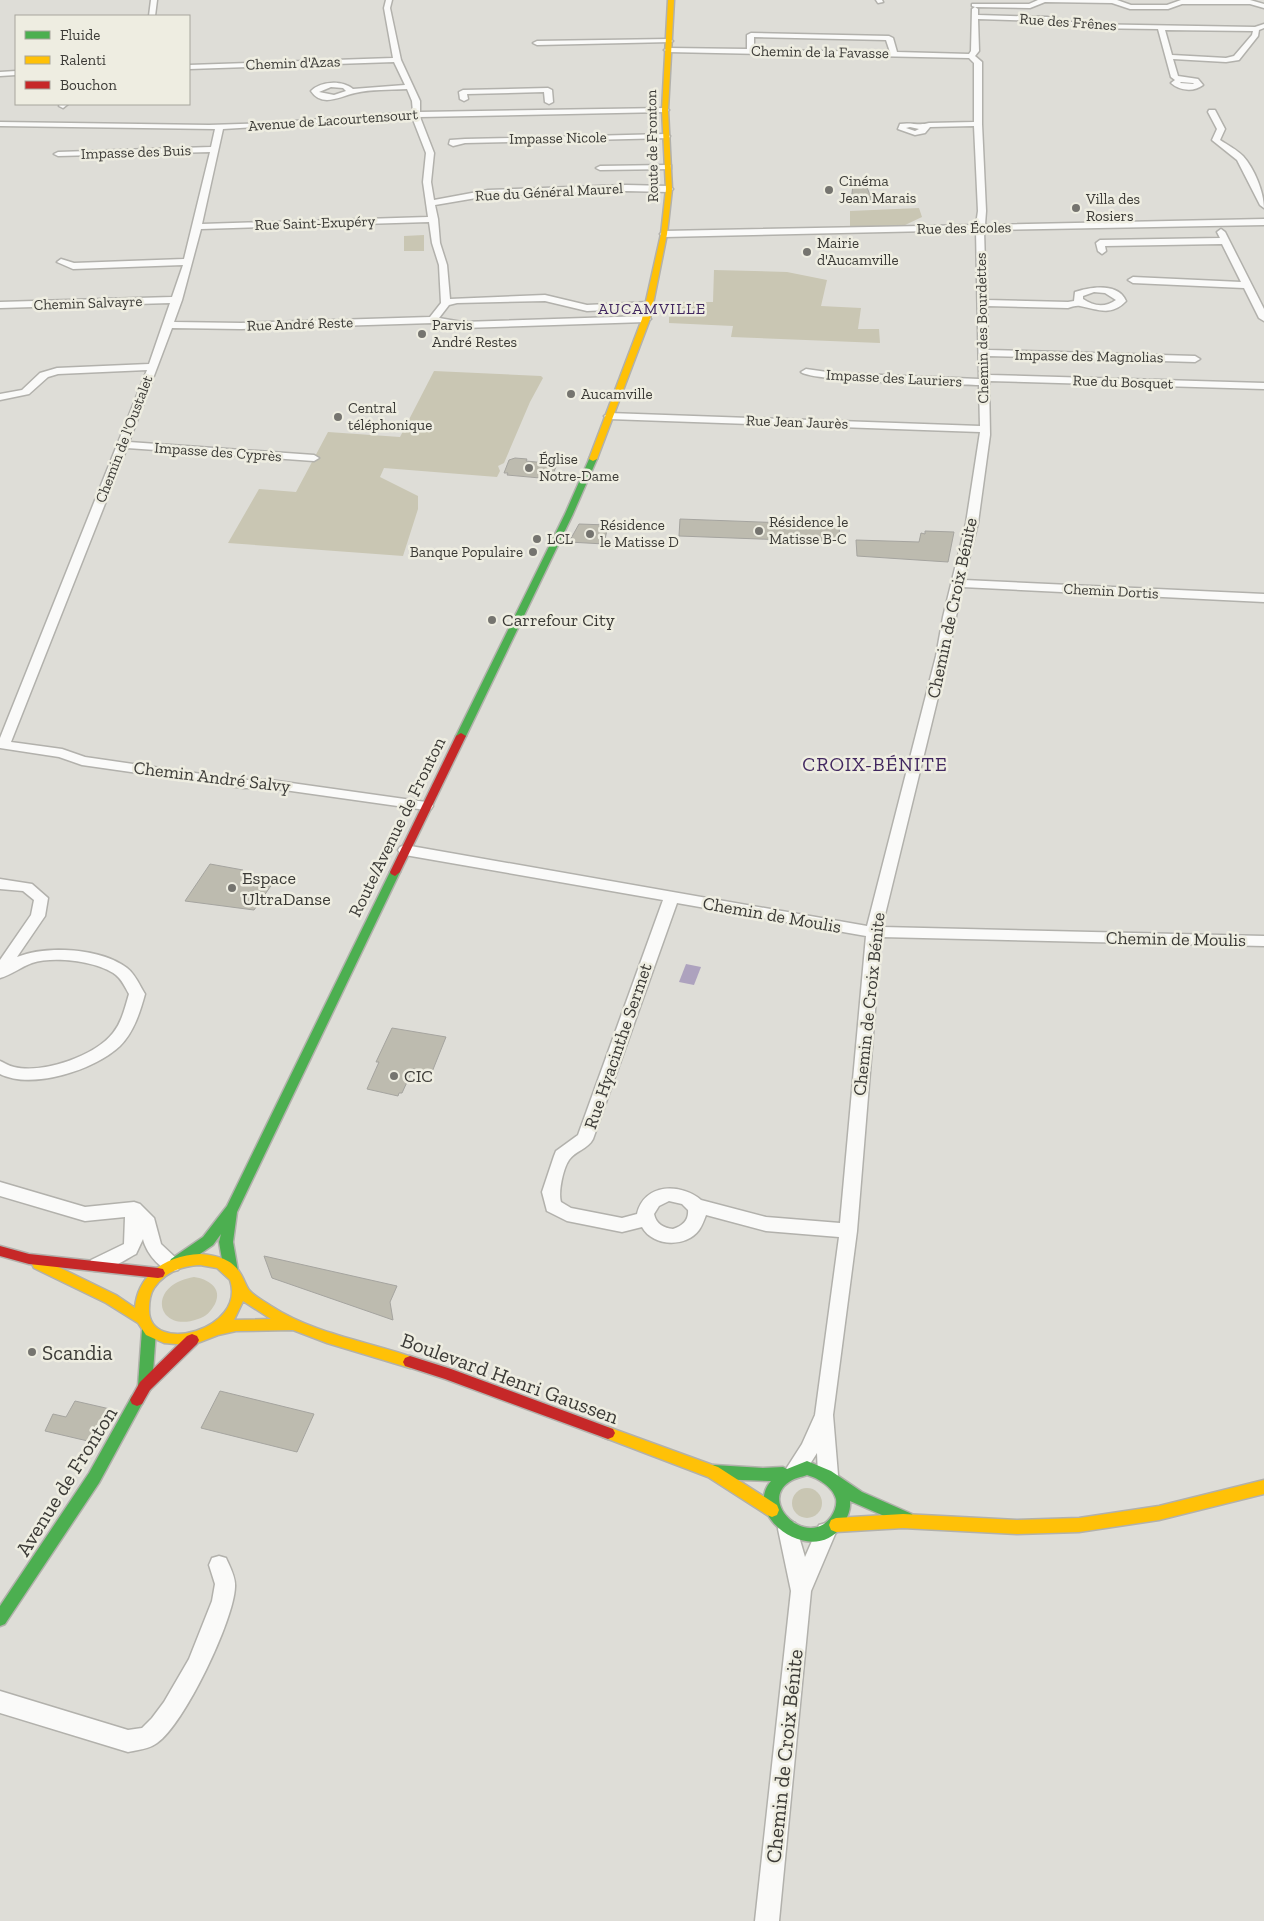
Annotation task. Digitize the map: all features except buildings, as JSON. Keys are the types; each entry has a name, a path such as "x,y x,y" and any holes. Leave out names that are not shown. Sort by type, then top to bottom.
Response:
{"main road":[{"name":"Route de Fronton","path":"593,459 646,319 664,234 669,189 665,110 671,0"},
{"name":"Route/Avenue de Fronton","path":"232,1209 569,514 593,459"},
{"path":"0,1251 30,1259 97,1265 169,1267 191,1259 206,1260 220,1264 231,1272 238,1283 240,1295 236,1308 229,1319 218,1329 192,1340 168,1339 149,1330 142,1319 140,1308 142,1295 148,1283 169,1267 208,1241 232,1209"},
{"path":"231,1272 226,1242 232,1209"},
{"path":"30,1259 111,1299 142,1319"},
{"name":"Boulevard Henri Gaussen","path":"238,1283 248,1298 292,1325 446,1373 713,1472 772,1510 788,1529 807,1535 831,1528 910,1520 997,1527 1053,1527 1123,1521 1166,1513 1264,1487"},
{"name":"Boulevard Henri Gaussen","path":"218,1329 236,1325 292,1325"},
{"name":"Avenue de Fronton","path":"145,1386 149,1330"},
{"name":"Avenue de Fronton","path":"0,1619 94,1478 145,1386 192,1340"},
{"name":"Boulevard Henri Gaussen","path":"713,1472 763,1475 818,1470 857,1497 910,1520"},
{"path":"772,1510 771,1490 790,1472"},
{"path":"831,1528 842,1515 844,1504 842,1492 832,1478"}],"street":[{"path":"152,15 154,0"},
{"path":"389,0 387,8 397,60 416,101 416,120 430,153 426,175 434,219 436,243 443,265 446,303"},
{"path":"974,3 1030,6 1044,0 1113,1 1130,6 1168,7 1181,2 1250,2 1264,6"},
{"name":"Chemin des Bourdettes","path":"974,3 975,51 972,56 978,62 985,428 978,481"},
{"name":"Rue des Frênes","path":"975,17 1047,19 1081,26 1256,29 1264,26"},
{"path":"1160,26 1171,57 1175,76 1180,80"},
{"path":"1171,57 1236,58 1256,35 1256,29"},
{"path":"750,51 751,35 761,35 888,38 894,54"},
{"name":"Chemin de la Favasse","path":"537,43 668,46 750,51 972,56"},
{"name":"Chemin d'Azas","path":"190,67 397,60"},
{"path":"0,74 15,73"},
{"path":"351,90 408,87"},
{"path":"464,99 463,92 497,102 548,90 549,102"},
{"name":"Avenue de Lacourtensourt","path":"0,124 220,127 417,114 497,102 665,110"},
{"path":"1212,112 1221,129 1220,135 1216,140 1240,158 1264,205"},
{"path":"923,128 930,125 978,124"},
{"name":"Chemin de l'Oustalet","path":"2,744 123,445 177,300 197,227 220,127"},
{"name":"Impasse Nicole","path":"453,144 453,142 465,140 666,136"},
{"name":"Impasse des Buis","path":"58,154 214,149"},
{"path":"600,168 668,167"},
{"name":"Rue du Général Maurel","path":"430,203 488,193 626,188 669,189"},
{"name":"Rue Saint-Exupéry","path":"197,227 434,219"},
{"path":"1216,222 1264,318"},
{"name":"Rue des Écoles","path":"664,234 1264,222"},
{"path":"1102,251 1100,243 1225,241"},
{"path":"61,262 73,266 188,262"},
{"path":"1133,280 1145,282 1246,284"},
{"path":"433,320 446,303 457,300 545,298 587,308 649,305"},
{"name":"Chemin Salvayre","path":"0,306 177,300"},
{"path":"982,303 1068,305 1081,302"},
{"path":"576,321 575,310 578,306"},
{"name":"Rue André Reste","path":"168,325 241,326 433,320 462,325 646,319"},
{"name":"Impasse des Magnolias","path":"983,354 1195,359"},
{"path":"0,397 25,392 44,375 57,371 73,368 152,367"},
{"name":"Impasse des Lauriers","path":"806,372 834,376 983,380"},
{"name":"Rue du Bosquet","path":"983,380 1264,386"},
{"name":"Rue Jean Jaurès","path":"609,416 985,428"},
{"name":"Impasse des Cyprès","path":"123,445 314,458"},
{"name":"Chemin de Croix Bénite","path":"832,1478 824,1415 848,1231 876,917 928,719 949,617 972,523 978,481"},
{"name":"Chemin Dortis","path":"958,583 1264,598"},
{"name":"Chemin André Salvy","path":"2,744 62,753 92,762 243,784 270,784 426,806"},
{"name":"Chemin de Moulis","path":"405,850 671,898 874,931 1264,941"},
{"path":"0,884 27,888 41,898 38,916 0,972"},
{"name":"Rue Hyacinthe Sermet","path":"646,1219 622,1224 567,1214 553,1206 550,1192 562,1156 585,1139 671,898"},
{"path":"0,972 36,957 81,956 104,962 123,973 137,994 130,1020 114,1043 82,1063 48,1072 13,1073 0,1067"},
{"path":"0,1189 85,1214 134,1209"},
{"path":"696,1206 698,1216 695,1226 686,1233 674,1236 662,1234 652,1228 646,1219 646,1210 650,1202 664,1195 680,1195 689,1199 696,1206 766,1224 848,1231"},
{"path":"97,1265 130,1248 134,1241 134,1209"},
{"path":"134,1209 148,1223 153,1247 169,1267"},
{"name":"Chemin de Croix Bénite","path":"790,1472 809,1449 824,1415"},
{"name":"Chemin de Croix Bénite","path":"801,1590 831,1528"},
{"name":"Chemin de Croix Bénite","path":"769,1921 801,1590 788,1529"},
{"path":"0,1702 128,1741 148,1736 164,1721 200,1660 226,1586 219,1565"}],"shaded area":[{"path":"919,208 922,217 903,226 850,227 850,211"},
{"path":"424,235 424,251 404,251 404,236"},
{"path":"714,270 787,272 827,280 821,306 861,308 858,329 879,329 880,343 731,337 733,326 669,323 669,317 675,314 675,309 670,307 671,302 713,302"},
{"path":"434,371 541,376 543,378 530,402 504,463 498,466 500,471 497,477 384,468 380,477 418,496 418,509 403,556 228,543 259,489 296,492 328,432 400,437"},
{"path":"686,964 701,967 694,985 679,982"},
{"path":"194,1277 213,1285 217,1293 215,1304 201,1318 184,1322 173,1320 162,1307 163,1298 168,1289 178,1282"},
{"path":"807,1488 818,1492 822,1503 818,1514 807,1518 796,1514 792,1503 796,1492"}],"traffic: fast":[{"path":"461,736 569,514 593,459"},
{"path":"176,1263 208,1241 232,1209 395,872"},
{"path":"231,1213 226,1242 231,1271"},
{"path":"145,1386 149,1330"},
{"path":"0,1619 94,1478 137,1400"},
{"path":"807,1468 817,1471 833,1482 843,1497 844,1505 841,1514 835,1524 821,1534 805,1535 790,1529 778,1518 772,1504 773,1490 784,1477 807,1468"},
{"path":"714,1472 763,1475 783,1474"},
{"path":"835,1482 857,1497 907,1519"}],"traffic: slow":[{"path":"593,459 646,319 664,234 669,189 665,110 671,0"},
{"path":"179,1262 208,1260 222,1264 233,1273 242,1290 250,1299 286,1321 327,1337 410,1362"},
{"path":"172,1265 176,1263"},
{"path":"39,1264 111,1299 142,1319"},
{"path":"172,1265 153,1279 145,1291 142,1305 142,1316 147,1327 164,1337 175,1340 200,1337 221,1325 235,1306 238,1283"},
{"path":"218,1329 236,1325 291,1325"},
{"path":"608,1433 713,1472 772,1510"},
{"path":"836,1525 903,1521 1017,1527 1079,1525 1159,1513 1264,1487"}],"traffic: jam":[{"path":"395,872 461,736"},
{"path":"0,1251 29,1259 158,1273"},
{"path":"137,1400 145,1386 192,1340"},
{"path":"410,1362 446,1373 608,1433"}],"place":[{"name":"Cinéma Jean Marais","path":"829,190"},
{"name":"Villa des Rosiers","path":"1076,208"},
{"name":"Mairie d'Aucamville","path":"807,252"},
{"name":"Parvis André Restes","path":"422,334"},
{"name":"Aucamville","path":"571,394"},
{"name":"Central téléphonique","path":"338,417"},
{"name":"Église Notre-Dame","path":"529,468"},
{"name":"Résidence le Matisse B-C","path":"759,531"},
{"name":"Résidence le Matisse D","path":"590,534"},
{"name":"LCL","path":"537,539"},
{"name":"Banque Populaire","path":"533,552"},
{"name":"Carrefour City","path":"492,620"},
{"name":"Espace UltraDanse","path":"232,888"},
{"name":"CIC","path":"394,1076"},
{"name":"Scandia","path":"32,1352"}],"district":[{"name":"AUCAMVILLE","path":"652,308"},
{"name":"CROIX-BÉNITE","path":"875,764"}]}
